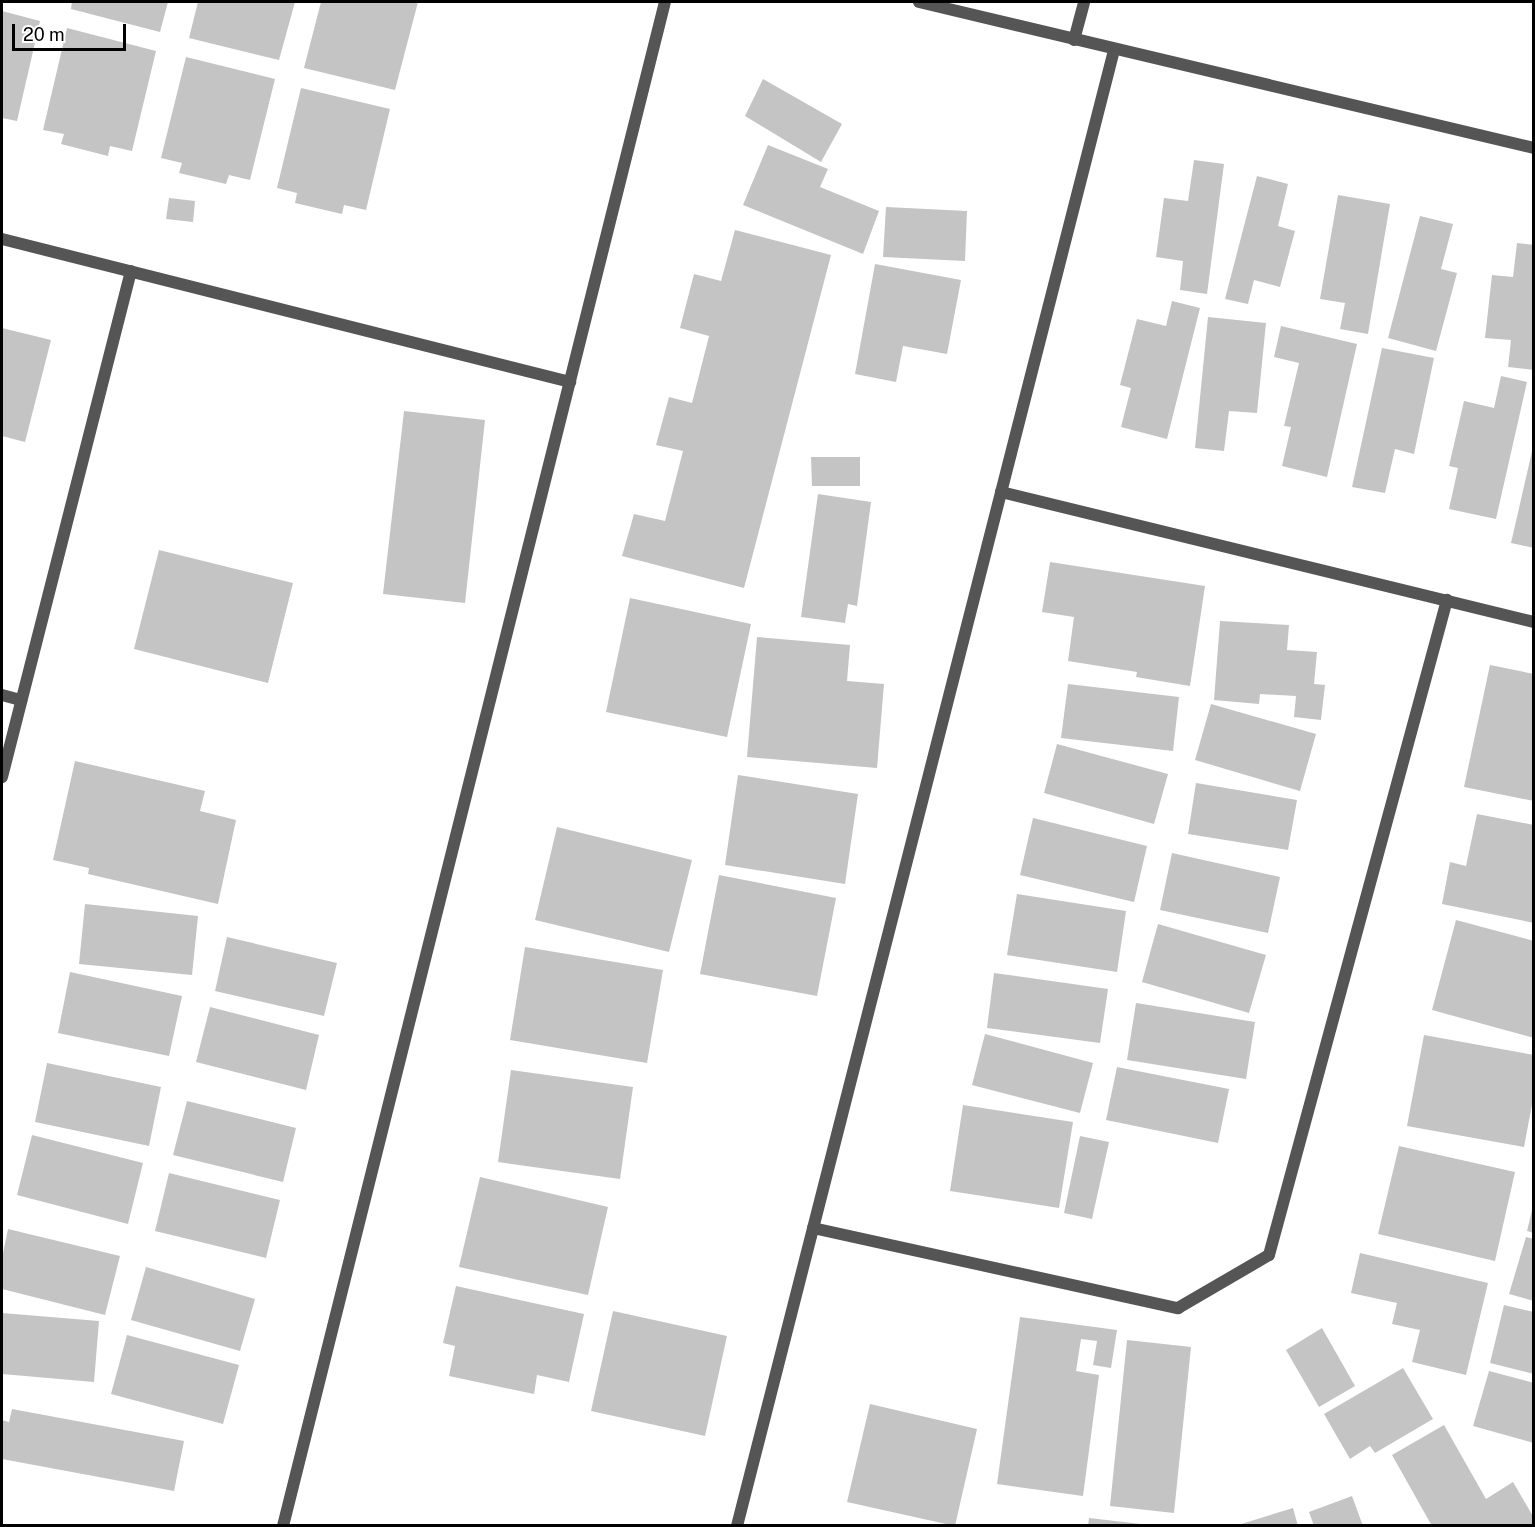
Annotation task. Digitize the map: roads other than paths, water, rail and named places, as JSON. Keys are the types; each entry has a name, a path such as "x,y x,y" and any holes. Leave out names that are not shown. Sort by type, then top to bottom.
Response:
{"street":[{"path":"283,1526 665,2"},
{"path":"919,2 1533,148"},
{"path":"1074,40 1084,2"},
{"path":"737,1526 1114,50"},
{"path":"2,238 570,382"},
{"path":"2,777 131,271"},
{"path":"1001,492 1533,621"},
{"path":"813,1228 1178,1308 1269,1255 1447,600"},
{"path":"2,695 21,700"}]}
